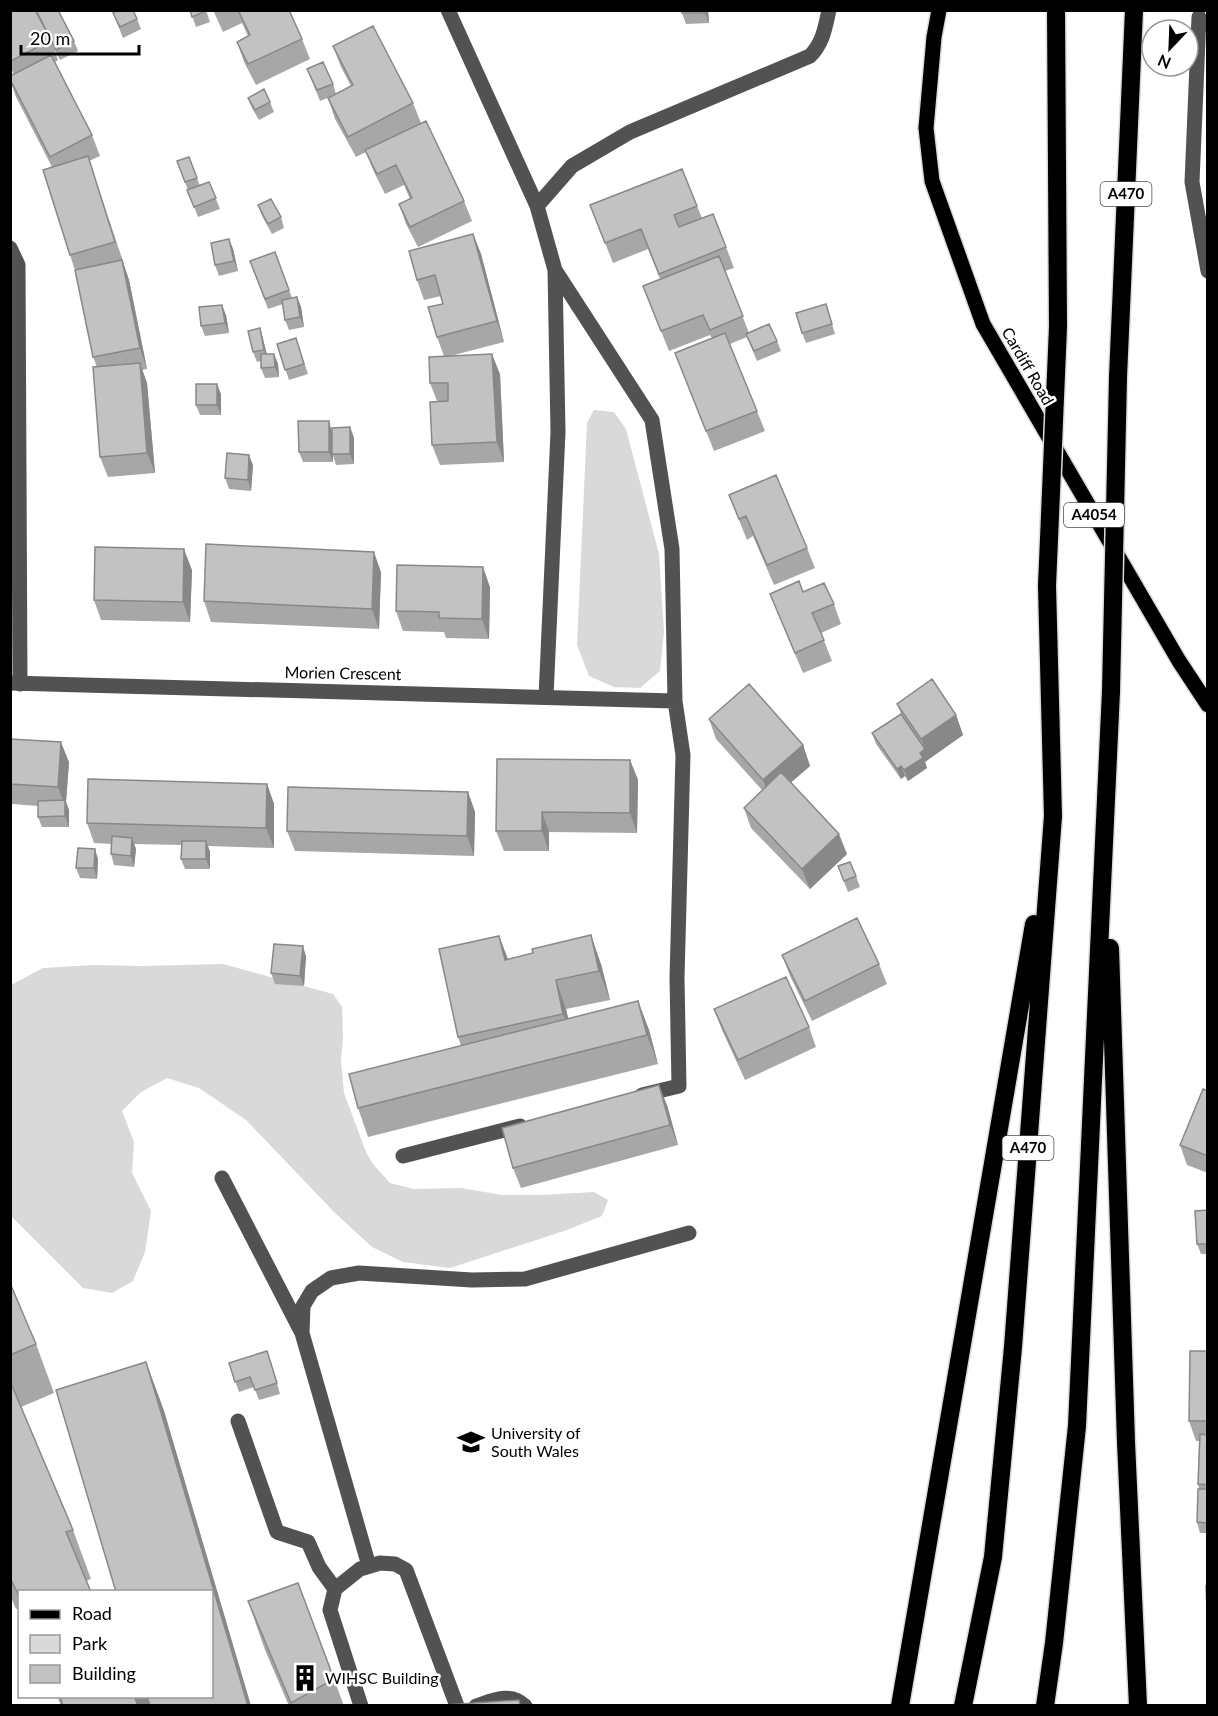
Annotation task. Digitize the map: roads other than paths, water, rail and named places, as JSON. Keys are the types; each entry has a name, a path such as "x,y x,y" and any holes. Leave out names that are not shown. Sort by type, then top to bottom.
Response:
{"highway":[{"name":"A470","path":"963,1706 994,1546 1012,1347 1053,816 1047,586 1058,327 1056,10"},
{"name":"A470","path":"1044,1706 1054,1643 1077,1426 1111,692 1118,377 1134,10"},
{"path":"1105,811 1126,1442 1138,1706"},
{"path":"900,1706 1053,816"}],"main road":[{"name":"Cardiff Road","path":"939,10 934,37 926,128 932,181 983,324 1179,661 1208,705"}],"street":[{"path":"448,10 537,206 555,270 558,432 546,697"},
{"path":"537,206 572,166 630,132 810,56 818,48 824,36 829,10"},
{"path":"1199,17 1192,182 1208,271"},
{"path":"10,248 18,265 15,683"},
{"path":"555,270 652,420 672,549 675,701 683,755 677,978 679,1086 633,1097"},
{"name":"Morien Crescent","path":"15,683 675,701"},
{"path":"403,1156 529,1124"},
{"path":"222,1178 302,1333 369,1566"},
{"path":"302,1333 303,1306 312,1291 331,1278 359,1273 472,1280 525,1279 689,1233"},
{"path":"238,1421 278,1532 308,1542 319,1567 335,1589"},
{"path":"362,1706 330,1610 335,1589 360,1569 380,1563 395,1564 406,1570 457,1706"},
{"path":"476,1706 500,1698 512,1697 525,1706"}],"place":[{"name":"University of South Wales","path":"471,1442"},
{"name":"WIHSC Building","path":"305,1678"}]}
